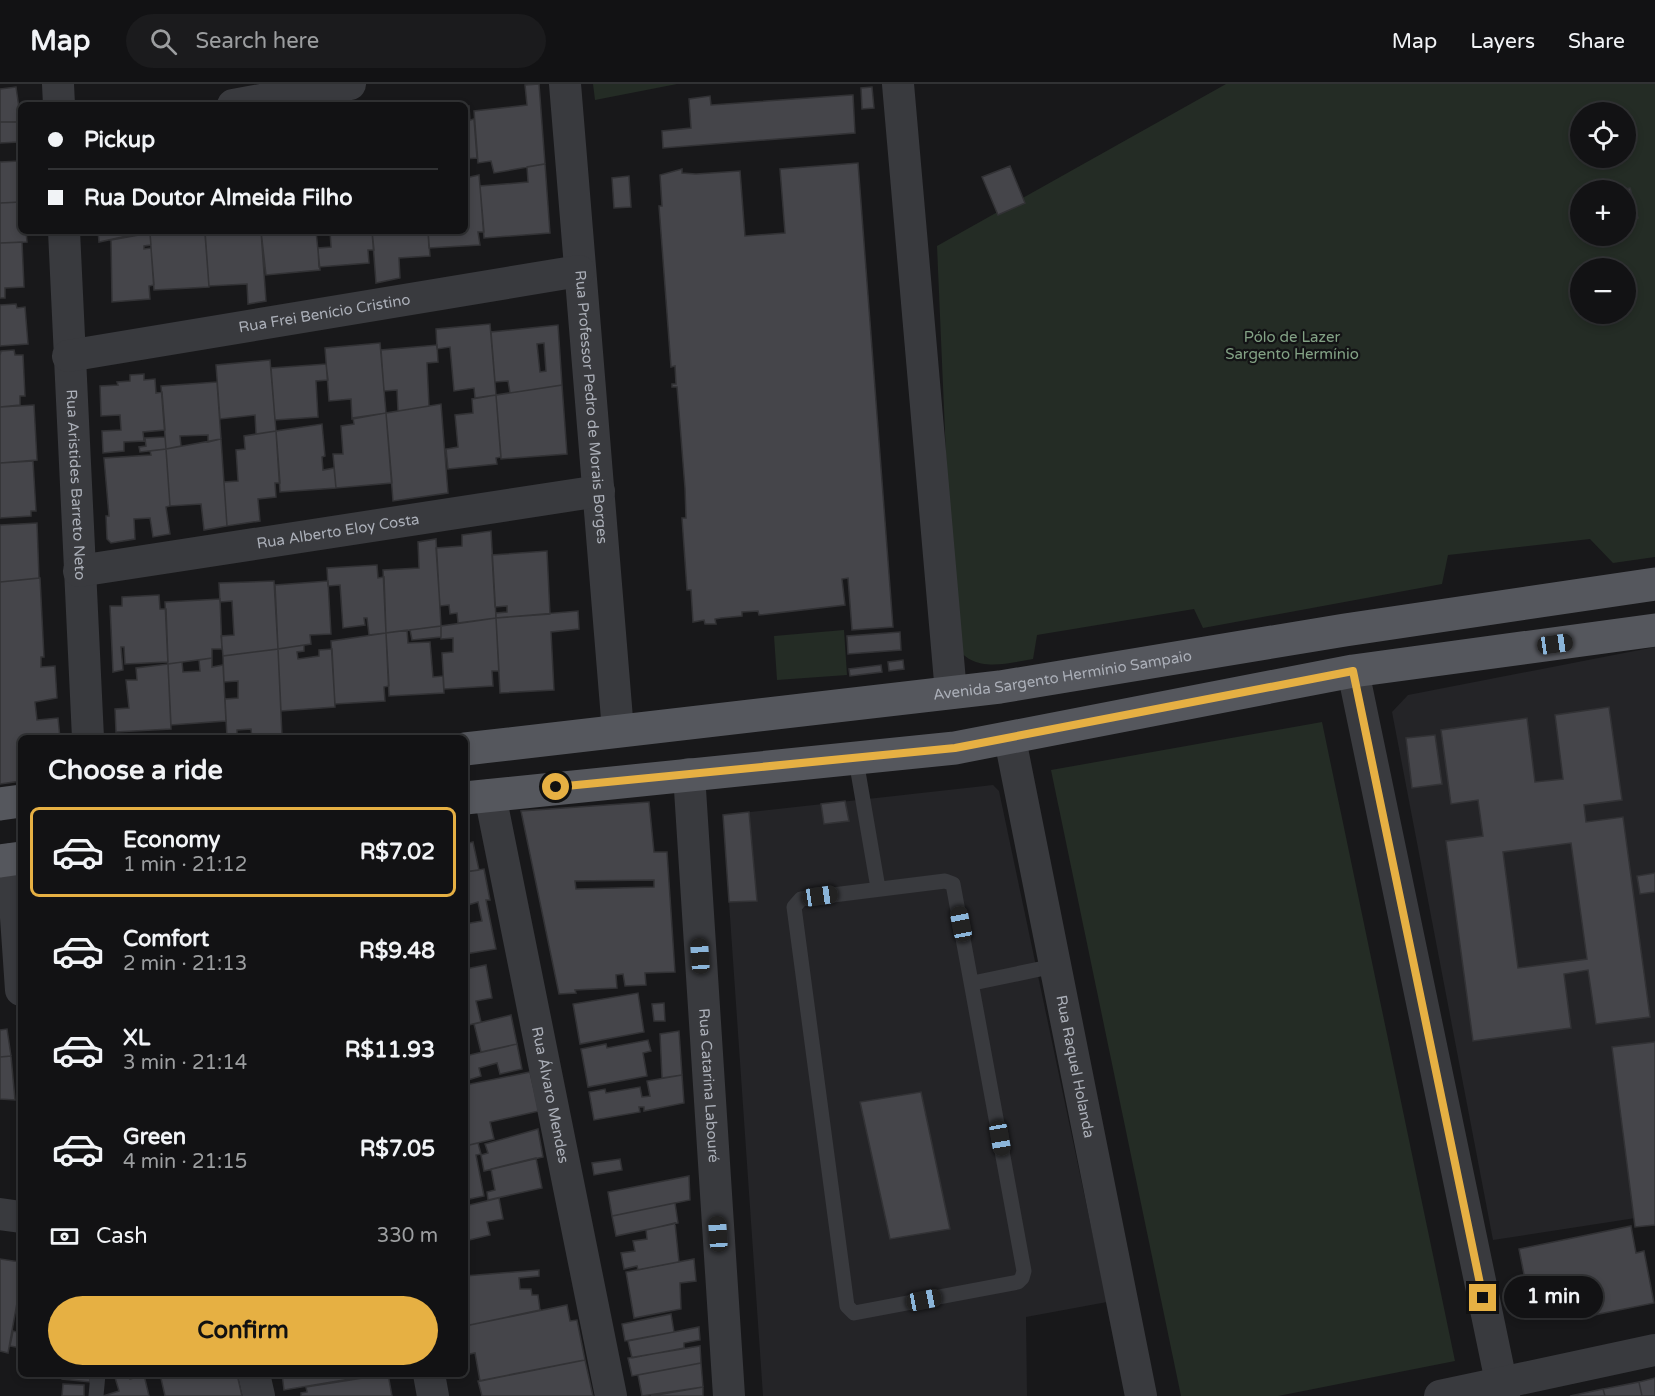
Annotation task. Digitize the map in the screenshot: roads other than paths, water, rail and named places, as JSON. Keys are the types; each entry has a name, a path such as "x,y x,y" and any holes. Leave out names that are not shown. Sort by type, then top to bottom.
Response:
{"main road":[{"name":"Avenida Sargento Hermínio Sampaio","path":"468,749 1000,687 1345,630 1655,584"},
{"path":"477,796 688,774 856,760 1010,739 1353,671 1655,630"},
{"path":"0,804 18,801"}],"street":[{"path":"58,84 60,102"},
{"path":"250,102 350,84"},
{"name":"Rua Professor Pedro de Morais Borges","path":"565,84 618,731"},
{"path":"898,84 951,693"},
{"name":"Rua Aristides Barreto Neto","path":"64,234 68,356 88,735"},
{"name":"Rua Frei Benício Cristino","path":"68,356 579,271"},
{"name":"Rua Alberto Eloy Costa","path":"79,571 598,491"},
{"path":"1353,671 1502,1390"},
{"name":"Rua Raquel Holanda","path":"1010,739 1141,1396"},
{"name":"Rua Catarina Labouré","path":"688,774 729,1396"},
{"name":"Rua Álvaro Mendes","path":"477,796 611,1396"},
{"path":"11,859 18,951"},
{"path":"1440,1396 1502,1390 1655,1350"},
{"path":"255,1377 259,1396"},
{"path":"430,1377 433,1396"}],"lane":[{"path":"856,760 878,888"},
{"path":"945,881 953,884 1024,1271 1018,1282 854,1313 847,1306 794,907 801,899 878,888 945,881"},
{"path":"973,984 1054,966"},
{"path":"96,1396 98,1377"}],"park label":[{"name":"Pólo de Lazer Sargento Hermínio","path":"1292,346"}]}
